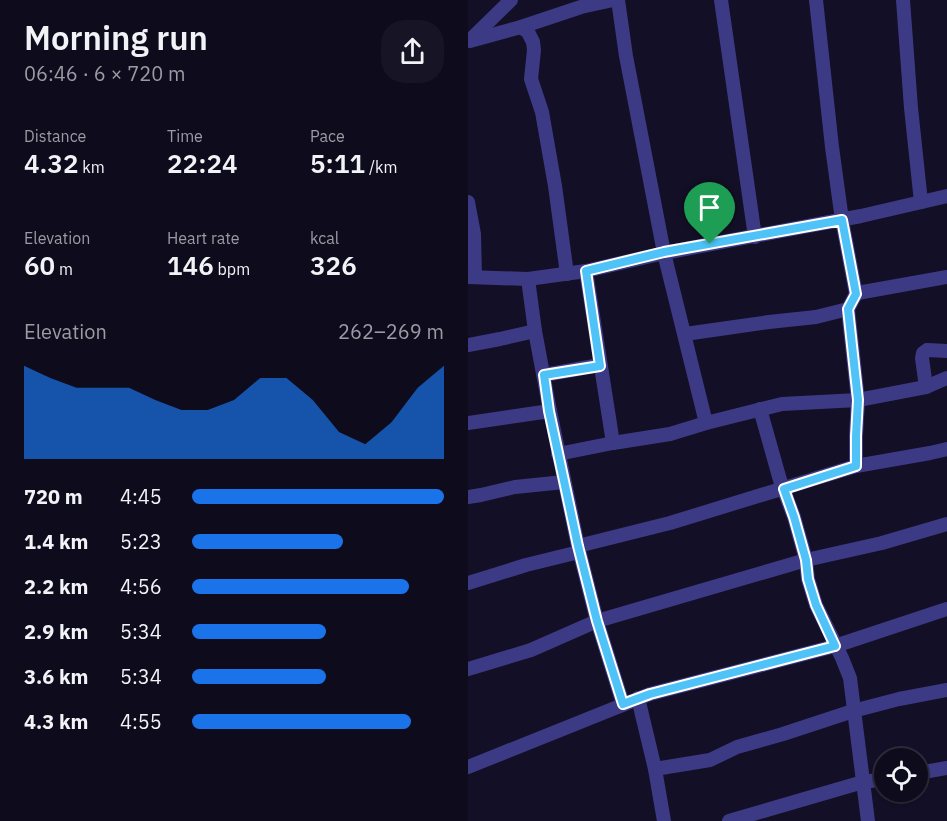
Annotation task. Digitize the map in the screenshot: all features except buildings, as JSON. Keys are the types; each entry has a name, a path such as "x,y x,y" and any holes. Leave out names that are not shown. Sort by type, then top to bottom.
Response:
{"street":[{"path":"469,41 511,0"},
{"path":"469,41 581,7 613,0"},
{"path":"618,0 626,56 664,252 706,423"},
{"path":"721,0 755,237"},
{"path":"816,0 832,147 842,220 856,294 848,309 858,400 856,466"},
{"path":"903,0 910,108 921,202"},
{"path":"521,27 528,32 533,42 531,79 542,112 567,274"},
{"path":"468,202 474,234 471,277 528,279 586,271 664,252 842,220 947,196"},
{"path":"586,271 613,443"},
{"path":"856,294 947,277"},
{"path":"528,279 549,411 564,482 597,621 623,704"},
{"path":"685,334 816,317 848,309"},
{"path":"468,345 535,331"},
{"path":"926,387 923,353 927,350 947,351"},
{"path":"544,375 600,366"},
{"path":"558,454 670,434 782,404 858,400 926,387 947,378"},
{"path":"760,409 780,480 794,517 816,605 850,678 868,821"},
{"path":"468,423 549,411"},
{"path":"468,583 856,466 947,449"},
{"path":"468,497 525,485 564,482"},
{"path":"468,669 531,650 597,621 806,560 882,543 947,524"},
{"path":"468,767 650,694 835,646 947,609"},
{"path":"655,769 710,760 737,747 853,711 947,690"},
{"path":"638,698 655,769 664,821"},
{"path":"928,771 947,768"},
{"path":"729,821 874,780"}],"route":[{"path":"842,220 856,294 848,309 858,400 856,466 784,489 806,560 808,579 816,605 835,646 650,694 623,704 597,621 578,546 549,411 544,375 600,366 586,271 664,252 710,244 842,220"}]}
